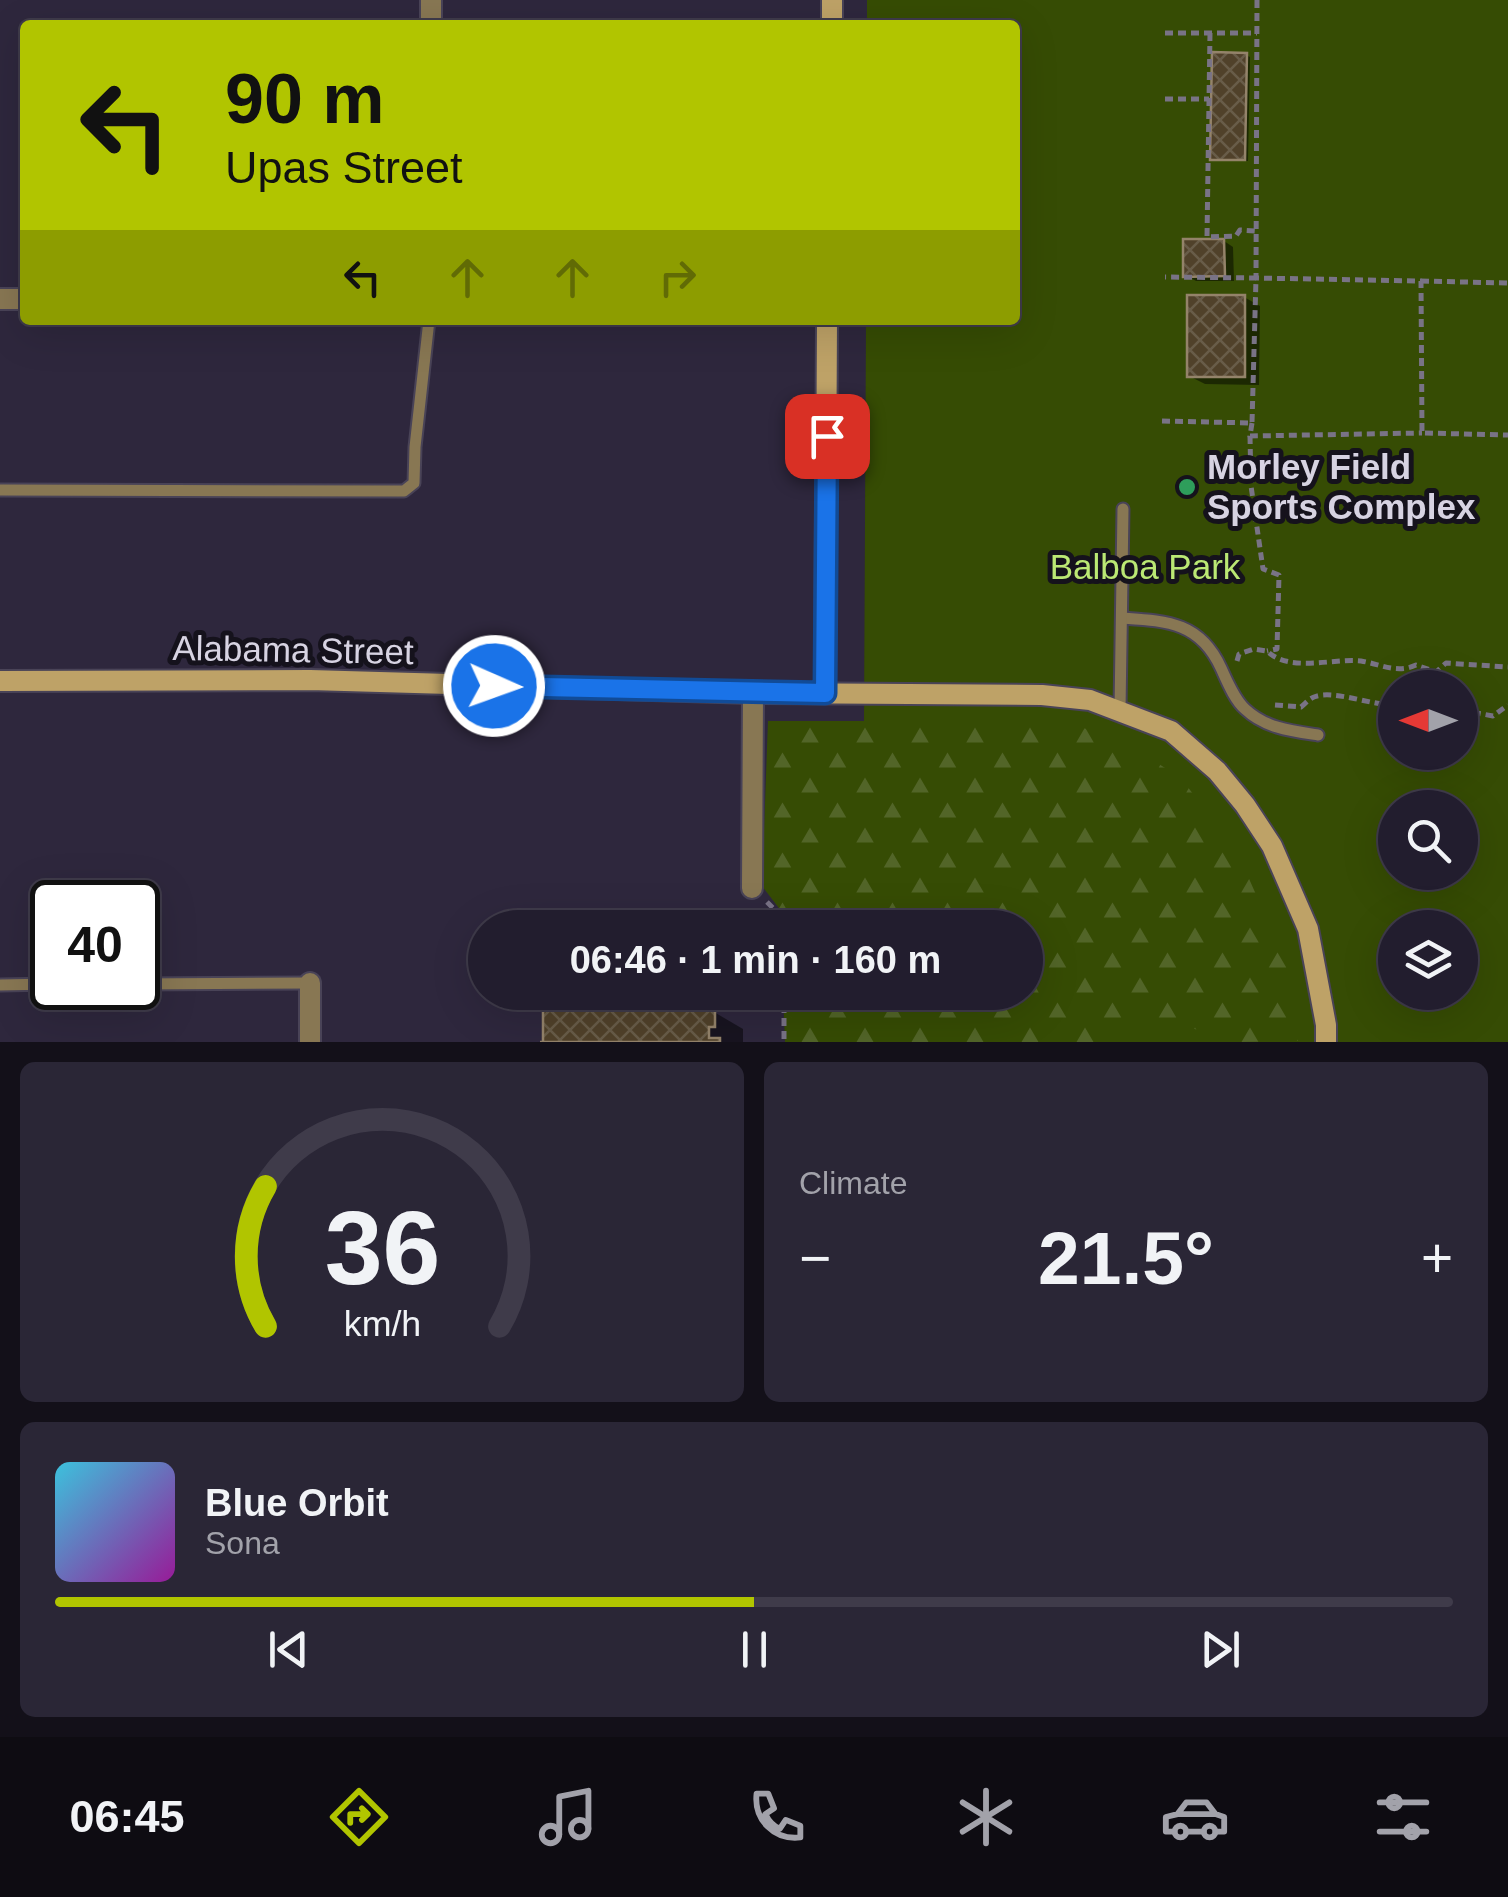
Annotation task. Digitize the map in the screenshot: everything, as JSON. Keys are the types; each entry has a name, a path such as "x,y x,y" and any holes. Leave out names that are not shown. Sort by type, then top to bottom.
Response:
{"street":[{"path":"825,693 827,325"},
{"name":"Alabama Street","path":"0,680 310,680 753,693 1042,695 1090,700 1171,731 1217,772 1244,805 1272,846 1308,930 1326,1042"},
{"path":"752,888 753,693"},
{"path":"310,983 310,1042"}],"lane":[{"path":"0,490 404,491 414,483 429,325"},
{"path":"1120,710 1122,510"},
{"path":"1122,618 1160,621 1198,636 1213,650 1241,706 1262,722 1318,735"},
{"path":"160,984 310,983"},
{"path":"0,985 30,984"}],"path":[{"path":"1242,674 1237,662 1239,654 1254,649 1277,649 1278,576 1263,569 1251,486 1257,0"},
{"path":"1165,33 1257,33"},
{"path":"1210,33 1207,237 1256,231"},
{"path":"1165,99 1209,99"},
{"path":"1165,277 1508,283"},
{"path":"1421,281 1422,434"},
{"path":"1162,422 1252,423"},
{"path":"1250,436 1508,435"},
{"path":"1267,652 1292,662 1361,661 1406,670 1416,665 1436,672 1446,664 1508,667"},
{"path":"1266,701 1278,706 1302,706 1316,696 1334,696 1378,704"},
{"path":"1478,713 1493,716 1508,704"},
{"path":"752,888 775,910"},
{"path":"784,1010 784,1042"}],"green space":[{"name":"Balboa Park","path":"867,0 1508,0 1508,1042 785,1042 784,1010 1043,1010 1043,910 780,910 780,894 864,723 866,325 1020,325 1020,20 867,20"},
{"path":"768,721 1058,721 1116,737 1181,778 1238,854 1286,962 1298,1041 1237,1042 1146,1014 1106,1039 1107,1042 792,1042 791,1010 1043,1010 1043,910 780,910 762,886"}],"building":[{"path":"1212,52 1247,53 1245,160 1210,160"},
{"path":"1183,239 1224,239 1225,276 1183,277"},
{"path":"1187,295 1245,295 1245,377 1187,377"},
{"path":"543,1010 715,1010 715,1027 709,1027 709,1038 720,1038 720,1042 543,1042"}],"place":[{"name":"Morley Field Sports Complex","path":"1187,487"}],"route":[{"path":"494,686 825,693 827,436"}]}
